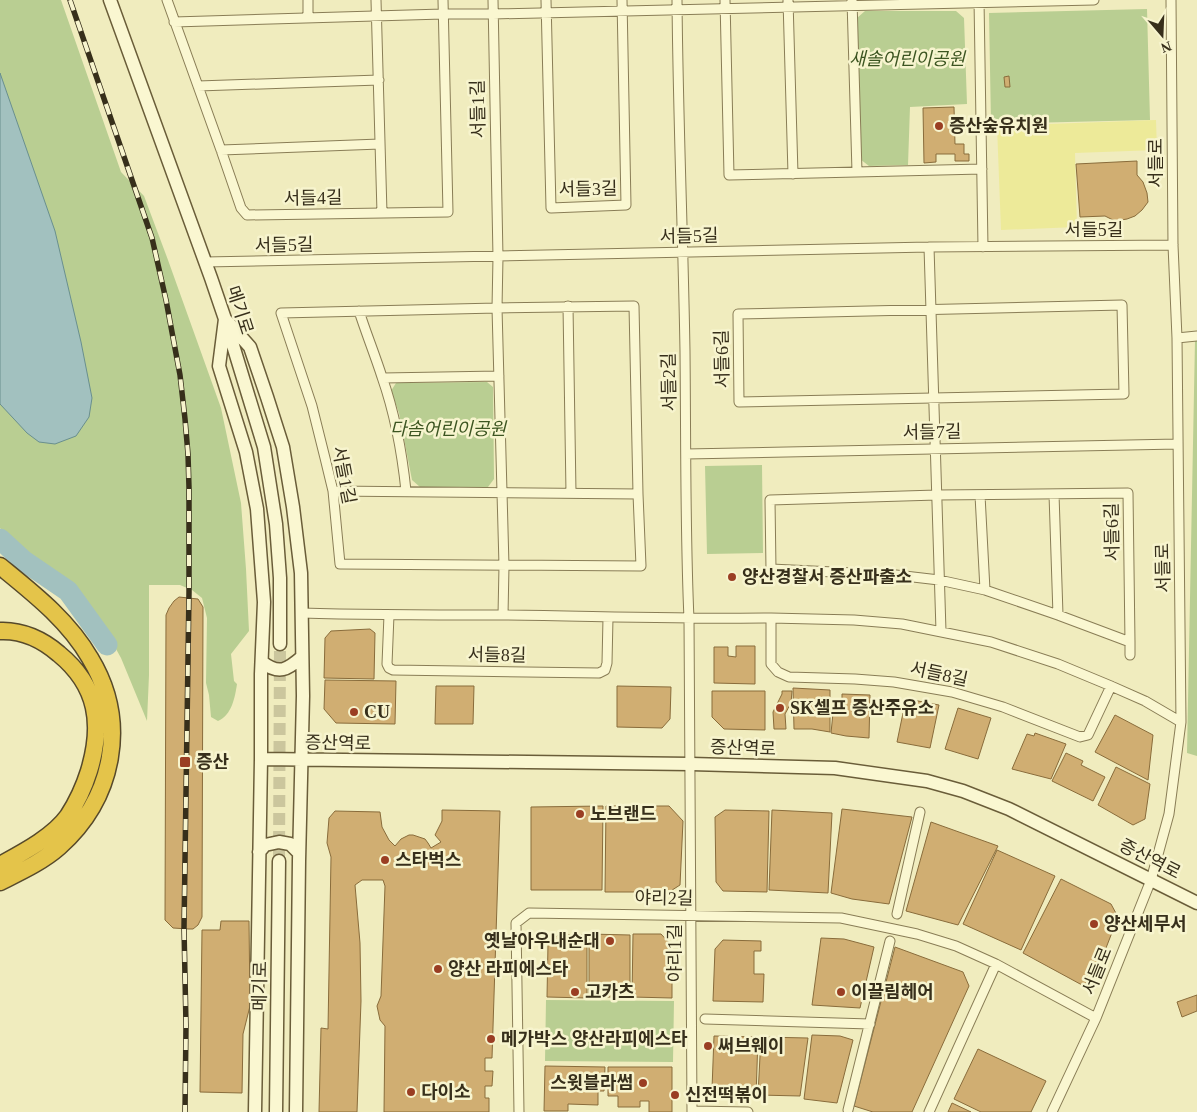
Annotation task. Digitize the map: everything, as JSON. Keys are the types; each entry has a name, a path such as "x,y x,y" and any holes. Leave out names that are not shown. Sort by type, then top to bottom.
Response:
{"highway":[{"path":"0,566 37,596 66,625 90,657 106,693 112,734 111,750 102,785 90,809 76,829 57,848 27,859 0,865"},
{"path":"0,631 24,634 37,639 51,647 68,661 82,678 88,690 94,707 96,723 96,739 92,762 77,802 66,818 27,859 0,882"}],"street":[{"name":"메기로","path":"110,0 225,319 264,447 276,524 280,578 280,644"},
{"name":"서들4길","path":"167,0 241,208 247,215 382,213"},
{"path":"308,0 308,18"},
{"path":"376,0 382,213 448,212 443,0"},
{"name":"서들1길","path":"493,0 498,257 497,308 504,566 503,615"},
{"name":"서들3길","path":"546,0 551,208 626,205 622,0"},
{"path":"174,22 622,11 677,5 1094,0"},
{"name":"서들로","path":"1052,1112 1096,1018 1151,880 1169,814 1181,722 1178,444 1173,245 1172,0"},
{"path":"979,1 983,247"},
{"path":"788,3 793,174"},
{"path":"852,3 857,172"},
{"path":"725,4 729,175 982,169"},
{"name":"서들2길","path":"677,5 683,252 687,575 690,619 691,764"},
{"path":"198,86 379,80"},
{"path":"221,150 380,144"},
{"name":"서들5길","path":"205,262 683,252 1173,245"},
{"path":"929,248 941,631"},
{"path":"568,306 571,493"},
{"name":"서들1길","path":"634,306 641,566 340,564 333,491 312,406 281,313 497,308 634,306"},
{"name":"서들6길","path":"1122,306 1124,394 934,398 739,402 738,314 1122,306"},
{"path":"359,311 383,378 397,431 406,491"},
{"path":"225,319 250,347 283,446 294,506 301,573 303,696 300,760 296,1112"},
{"path":"225,319 219,366 246,452 257,509 264,602 255,1112"},
{"path":"1176,338 1197,336"},
{"path":"383,378 499,376"},
{"name":"서들7길","path":"686,454 1178,444"},
{"path":"333,491 638,494"},
{"name":"서들6길","path":"1130,642 985,590 939,580 896,575 771,569 770,500 1128,493 1130,642 1130,655"},
{"path":"1054,494 1058,615"},
{"path":"980,495 985,590"},
{"path":"302,613 690,619 771,618 854,620 902,624 991,642 1058,664 1145,701 1181,722"},
{"name":"서들8길","path":"389,615 387,664 393,670 599,673 605,670 607,663 608,618"},
{"name":"서들8길","path":"771,618 771,664 778,672 789,676 894,682 952,692 1003,707 1080,738 1088,735 1111,686"},
{"path":"262,662 270,668 283,670 293,665 302,657"},
{"name":"증산역로","path":"261,759 691,764 836,768 927,781 1009,808 1197,903"},
{"name":"야리1길","path":"691,764 692,1112"},
{"path":"897,914 920,812"},
{"path":"259,852 265,845 279,842 290,844 299,853"},
{"name":"메기로","path":"276,1112 279,860"},
{"name":"야리2길","path":"519,1112 516,924 529,913 841,918 893,928 956,946 996,964 1096,1018"},
{"path":"848,1110 890,941"},
{"path":"929,1112 996,964"},
{"path":"705,1019 870,1024"},
{"path":"692,1112 748,1112"}],"green space":[{"path":"0,0 61,0 121,172 144,196 221,408 241,503 249,631 231,654 234,681 237,684 230,710 227,715 218,721 211,717 206,683 207,618 202,598 192,590 180,585 149,585 147,721 121,658 106,631 69,583 43,566 18,546 0,528"},
{"path":"1147,9 1150,120 991,124 989,13"},
{"name":"새솔어린이공원","path":"865,11 956,11 964,18 967,104 910,107 908,165 869,166 860,159 857,18"},
{"path":"1195,340 1197,340 1197,756 1187,753"},
{"name":"다솜어린이공원","path":"487,382 493,387 494,479 488,487 420,487 412,480 399,413 391,391 396,383"},
{"path":"762,465 763,553 707,554 705,466"},
{"path":"546,1000 674,1001 673,1062 545,1061"}],"sand":[{"path":"1156,120 1157,150 1075,153 1077,227 1001,230 997,126"}],"water":[{"path":"0,73 55,231 92,398 89,417 76,436 55,444 39,442 27,433 0,404"}],"building":[{"path":"1009,76 1010,87 1005,87 1004,77"},
{"name":"증산숲유치원","path":"954,107 955,144 964,144 964,154 969,154 969,161 955,161 955,154 936,154 936,162 924,163 923,108"},
{"path":"1137,161 1137,175 1143,182 1148,202 1142,210 1135,216 1115,221 1105,216 1080,217 1076,164"},
{"path":"179,597 198,599 203,607 202,917 198,925 193,929 173,928 165,920 166,615 174,601"},
{"path":"370,629 375,633 374,679 324,678 325,638 331,631"},
{"path":"736,646 755,646 755,684 714,683 714,647 728,647 728,656 736,657"},
{"path":"325,680 396,681 395,724 336,723 324,709"},
{"path":"436,686 474,686 473,724 435,724"},
{"path":"617,686 671,687 670,719 662,728 617,727"},
{"path":"793,688 830,690 830,732 794,729"},
{"path":"712,691 765,691 765,730 724,729 712,717"},
{"path":"782,691 792,691 791,703 785,714 786,729 774,729 773,712"},
{"path":"842,694 870,695 869,738 831,733 833,713 842,714"},
{"path":"913,700 939,705 930,748 897,742 903,713 910,715"},
{"path":"958,708 991,718 978,759 945,749"},
{"path":"1115,715 1153,735 1148,780 1095,752"},
{"path":"1035,733 1066,744 1051,779 1012,769 1027,734 1034,736"},
{"path":"1066,753 1083,761 1081,765 1105,777 1093,801 1052,781"},
{"path":"1116,767 1150,784 1145,819 1133,825 1098,805"},
{"path":"603,806 602,890 531,890 531,807"},
{"path":"606,806 669,806 683,821 680,885 669,892 605,892"},
{"path":"842,809 912,817 889,904 852,899 831,893"},
{"name":"양산 라피에스타","path":"442,810 500,811 492,1058 485,1058 485,1071 493,1071 492,1086 485,1086 485,1098 489,1098 489,1112 384,1112 385,1026 380,1020 377,1006 381,996 385,886 383,880 362,880 355,885 360,943 361,1001 357,1112 319,1112 321,1028 328,1029 331,857 327,843 329,818 335,811 380,812 382,827 389,840 395,846 401,839 413,835 425,839 431,848 441,842 435,835 442,821"},
{"path":"725,810 769,811 767,892 723,891 716,882 715,817"},
{"path":"772,810 832,813 828,893 769,890"},
{"path":"931,822 998,846 958,925 906,911"},
{"path":"997,850 1055,876 1021,950 963,924"},
{"path":"1061,879 1111,904 1118,917 1094,979 1082,985 1023,953"},
{"path":"221,921 249,921 250,1006 243,1034 242,1093 200,1092 202,930 220,930"},
{"path":"589,934 630,935 630,997 589,997"},
{"path":"633,934 661,934 672,946 672,998 632,997"},
{"path":"558,935 587,935 587,998 547,997 548,944"},
{"path":"821,938 844,939 874,947 860,1008 812,1005"},
{"path":"723,940 761,941 761,951 754,951 754,974 764,974 763,1002 713,1001 715,949"},
{"path":"895,947 963,972 969,986 912,1112 873,1112 854,1106"},
{"path":"1197,995 1197,1011 1182,1017 1177,1002"},
{"path":"812,1035 840,1036 853,1040 837,1103 804,1099"},
{"path":"714,1036 758,1037 756,1097 720,1096 712,1089"},
{"path":"761,1037 808,1038 800,1096 758,1095"},
{"path":"978,1049 1046,1081 1031,1112 981,1112 954,1099"},
{"path":"545,1066 605,1067 604,1091 598,1091 598,1105 568,1104 568,1111 544,1111"},
{"path":"608,1067 672,1067 672,1112 649,1112 649,1101 640,1101 640,1107 618,1107 618,1096 608,1096"},
{"path":"952,1103 971,1112 948,1112"}],"waterway":[{"path":"0,539 24,561 68,591 107,645"}],"tunnel":[{"path":"279,861 280,644"}],"railway":[{"path":"70,0 152,238 180,375 185,419 189,488 184,928 185,1112"}],"place":[{"name":"증산숲유치원","path":"939,126"},
{"name":"양산경찰서 증산파출소","path":"732,577"},
{"name":"SK셀프 증산주유소","path":"780,708"},
{"name":"CU","path":"354,712"},
{"name":"증산","path":"185,762"},
{"name":"노브랜드","path":"580,814"},
{"name":"스타벅스","path":"385,860"},
{"name":"양산세무서","path":"1094,924"},
{"name":"옛날아우내순대","path":"610,941"},
{"name":"양산 라피에스타","path":"438,969"},
{"name":"고카츠","path":"575,992"},
{"name":"이끌림헤어","path":"841,992"},
{"name":"메가박스 양산라피에스타","path":"491,1039"},
{"name":"써브웨이","path":"708,1046"},
{"name":"스윗블라썸","path":"643,1083"},
{"name":"다이소","path":"411,1092"},
{"name":"신전떡볶이","path":"675,1095"}]}
